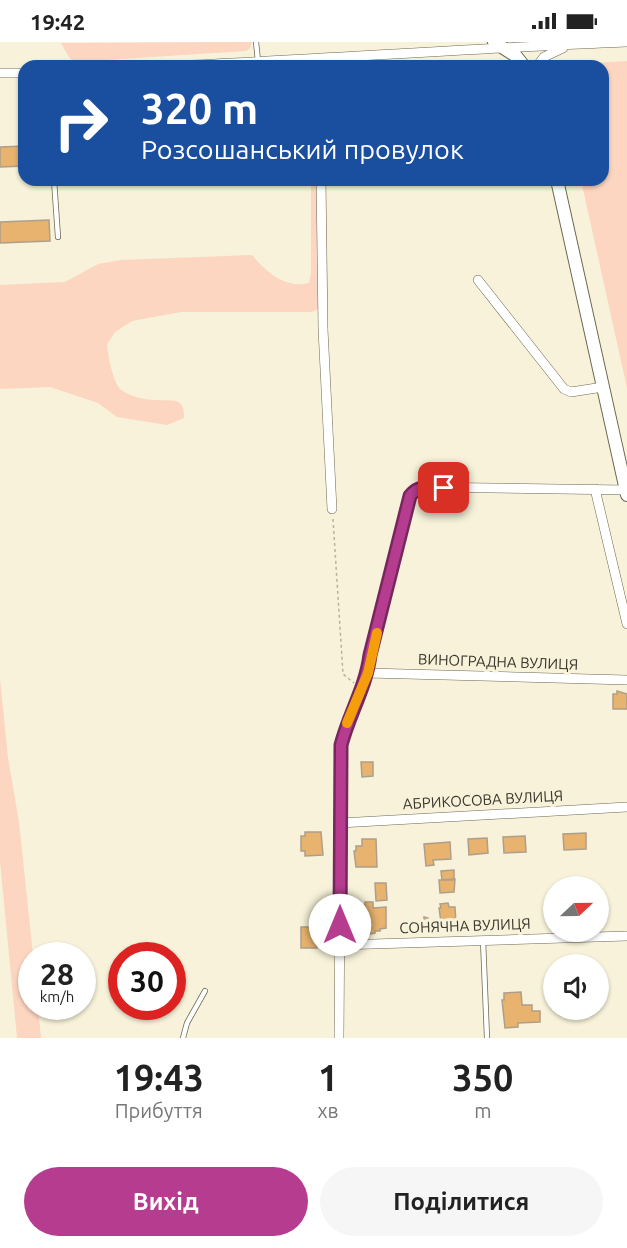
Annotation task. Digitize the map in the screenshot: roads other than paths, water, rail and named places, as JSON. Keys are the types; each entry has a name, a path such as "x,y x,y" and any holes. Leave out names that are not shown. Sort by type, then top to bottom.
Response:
{"street":[{"path":"448,52 455,49 461,42"},
{"path":"335,60 507,47 627,42"},
{"path":"542,60 553,51 571,45"},
{"path":"507,47 519,60"},
{"path":"0,73 18,73"},
{"path":"321,186 324,329 332,509"},
{"path":"339,1038 341,745 345,728 368,673 370,655 410,496 422,487 595,489 626,492 558,186"},
{"path":"478,280 564,389 571,392 603,387"},
{"path":"595,489 627,624"},
{"name":"ВИНОГРАДНА ВУЛИЦЯ","path":"368,673 627,680"},
{"name":"АБРИКОСОВА ВУЛИЦЯ","path":"340,823 627,807"},
{"name":"СОНЯЧНА ВУЛИЦЯ","path":"340,945 627,936"}],"lane":[{"path":"256,42 258,60"},
{"path":"54,186 58,237"},
{"path":"483,940 487,1038"},
{"path":"183,1038 187,1023 205,991"}]}
